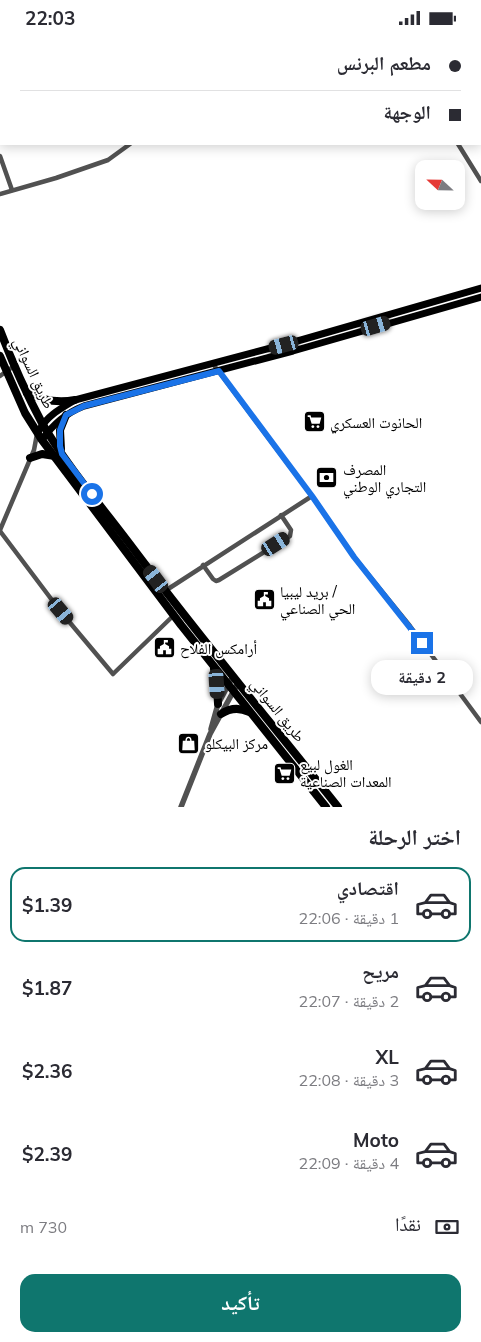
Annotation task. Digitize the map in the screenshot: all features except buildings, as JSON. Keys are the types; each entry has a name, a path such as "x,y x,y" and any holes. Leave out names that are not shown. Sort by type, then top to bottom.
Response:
{"highway":[{"name":"طريق السواني","path":"0,330 14,366 48,431 58,455 174,615 326,807"},
{"name":"طريق السواني","path":"0,356 3,374 39,436 58,455 338,807"},
{"path":"27,393 36,398 56,402 75,401"},
{"path":"30,458 42,454 58,455 63,422 66,415"},
{"path":"213,665 217,684 218,705"},
{"path":"221,715 240,708 252,713"}],"main road":[{"path":"39,436 43,424 58,410 75,401 481,289"},
{"path":"39,436 48,431 66,415 84,406 219,371 481,297"}],"street":[{"path":"0,194 56,178 108,160 129,145"},
{"path":"459,145 481,181"},
{"path":"0,156 12,190"},
{"path":"213,364 312,496 354,557 410,626 481,722"},
{"path":"3,374 14,366"},
{"path":"39,436 0,531 61,611 113,674 174,615"},
{"path":"34,450 39,436"},
{"path":"165,591 312,496"},
{"path":"203,565 213,579 216,581 220,580 290,535 291,530 281,515"},
{"path":"181,807 210,734 218,705 235,679"},
{"path":"210,734 221,715 230,687"}],"place":[{"name":"الحانوت العسكري","path":"314,422"},
{"name":"المصرف التجاري الوطني","path":"327,478"},
{"name":"بريد ليبيا / الحي الصناعي","path":"264,600"},
{"name":"أرامكس الفلاح","path":"164,648"},
{"name":"مركز البيكلو","path":"189,743"},
{"name":"الغول لبيع المعدات الصناعية","path":"284,773"}],"route":[{"path":"92,494 62,454 60,430 66,415 84,406 219,371 312,496 354,557 422,643"}]}
